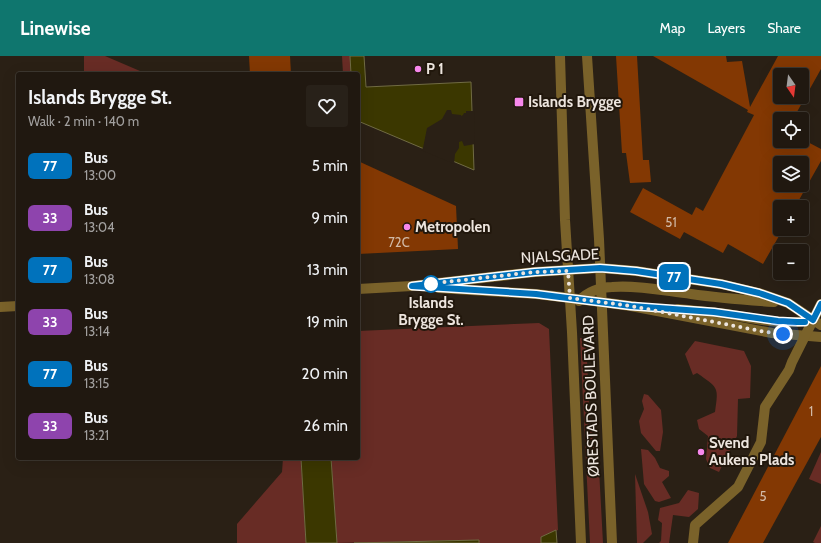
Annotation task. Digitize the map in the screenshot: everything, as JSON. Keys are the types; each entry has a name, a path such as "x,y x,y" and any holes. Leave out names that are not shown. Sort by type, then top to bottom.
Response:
{"street":[{"name":"ØRESTADS BOULEVARD","path":"560,56 568,271 575,299 571,314 581,543"},
{"name":"ØRESTADS BOULEVARD","path":"587,56 602,302 612,543"},
{"name":"NJALSGADE","path":"360,289 412,286 535,272 600,268 636,271 721,284 759,293 788,303 817,322"},
{"name":"NJALSGADE","path":"412,286 536,294 602,302 631,306 772,333 821,337"},
{"path":"575,299 610,287 634,287 721,298 788,303"},
{"path":"693,543 695,525 738,487 761,442 766,407 789,370 805,336 817,322 821,304"},
{"path":"0,307 16,306"},
{"path":"631,306 714,312 778,321 817,322"}],"shaded area":[{"path":"84,56 105,56 142,72 84,72"},
{"path":"342,56 350,56 351,72 343,72"},
{"path":"350,56 364,56 366,87 471,82 474,170 360,122 360,72 351,72"},
{"path":"539,323 549,329 558,530 541,537 541,543 479,543 479,540 337,543 331,460 360,460 360,331"},
{"path":"580,338 586,338 590,424 598,450 603,543 590,543"},
{"path":"695,341 744,351 751,366 750,398 738,399 737,436 719,472 710,468 706,459 708,436 699,429 697,420 715,412 717,392 713,385 697,373 693,375 685,354"},
{"path":"644,394 648,395 661,410 663,432 660,451 656,451 641,433 639,421 644,409 642,401"},
{"path":"641,449 648,450 655,458 660,468 669,471 669,476 662,482 671,498 659,502 655,501 644,484"},
{"path":"821,452 821,484 809,479"},
{"path":"283,460 301,460 306,543 237,543 237,524 282,472"},
{"path":"301,460 331,460 337,543 306,543"},
{"path":"635,474 648,512 652,534 643,543 637,543"},
{"path":"688,490 699,493 698,509 689,517 673,515 669,543 659,543 661,541 662,523 658,520 660,508 679,503"},
{"path":"821,526 821,543 815,543 813,542"},
{"path":"556,530 557,543 541,543 541,537"},
{"path":"479,540 479,543 354,543"}],"pier":[{"path":"447,110 451,110 452,114 461,116 466,113 466,111 474,111 475,144 464,146 462,141 459,142 459,148 455,154 454,164 421,150 423,148 427,128 442,119"}],"building":[{"path":"249,56 290,56 291,72 250,72"},
{"path":"616,56 637,56 643,160 649,160 651,182 630,183 626,153 622,153"},
{"path":"653,56 726,56 727,62 742,61 750,107 778,56 821,56 821,69 809,90 809,68 773,68 773,104 801,104 797,112 773,112 773,148 809,148 809,143 821,149 821,161 809,182 809,156 773,156 773,192 803,192 799,200 773,200 773,236 779,236 773,244 763,264 728,244 723,253 684,232 680,239 630,212 643,188 692,215 696,207 703,211 754,115 747,112 748,110"},
{"name":"Metropolen","path":"360,162 456,206 458,249 360,254"},
{"path":"821,366 821,437 763,543 728,543"}],"bus line":[{"name":"77","path":"805,322 778,321 714,312 631,306 536,294 412,286 535,272 600,268 636,271 721,284 759,293 788,303 813,320 821,304"}],"place":[{"name":"P 1","path":"418,69"},
{"name":"Islands Brygge","path":"519,102"},
{"name":"Metropolen","path":"407,227"},
{"name":"Islands Brygge St.","path":"431,284"},
{"name":"Svend Aukens Plads","path":"701,452"}],"route":[{"path":"431,284 427,284 535,272 568,271 570,298 631,306 783,334"}]}
